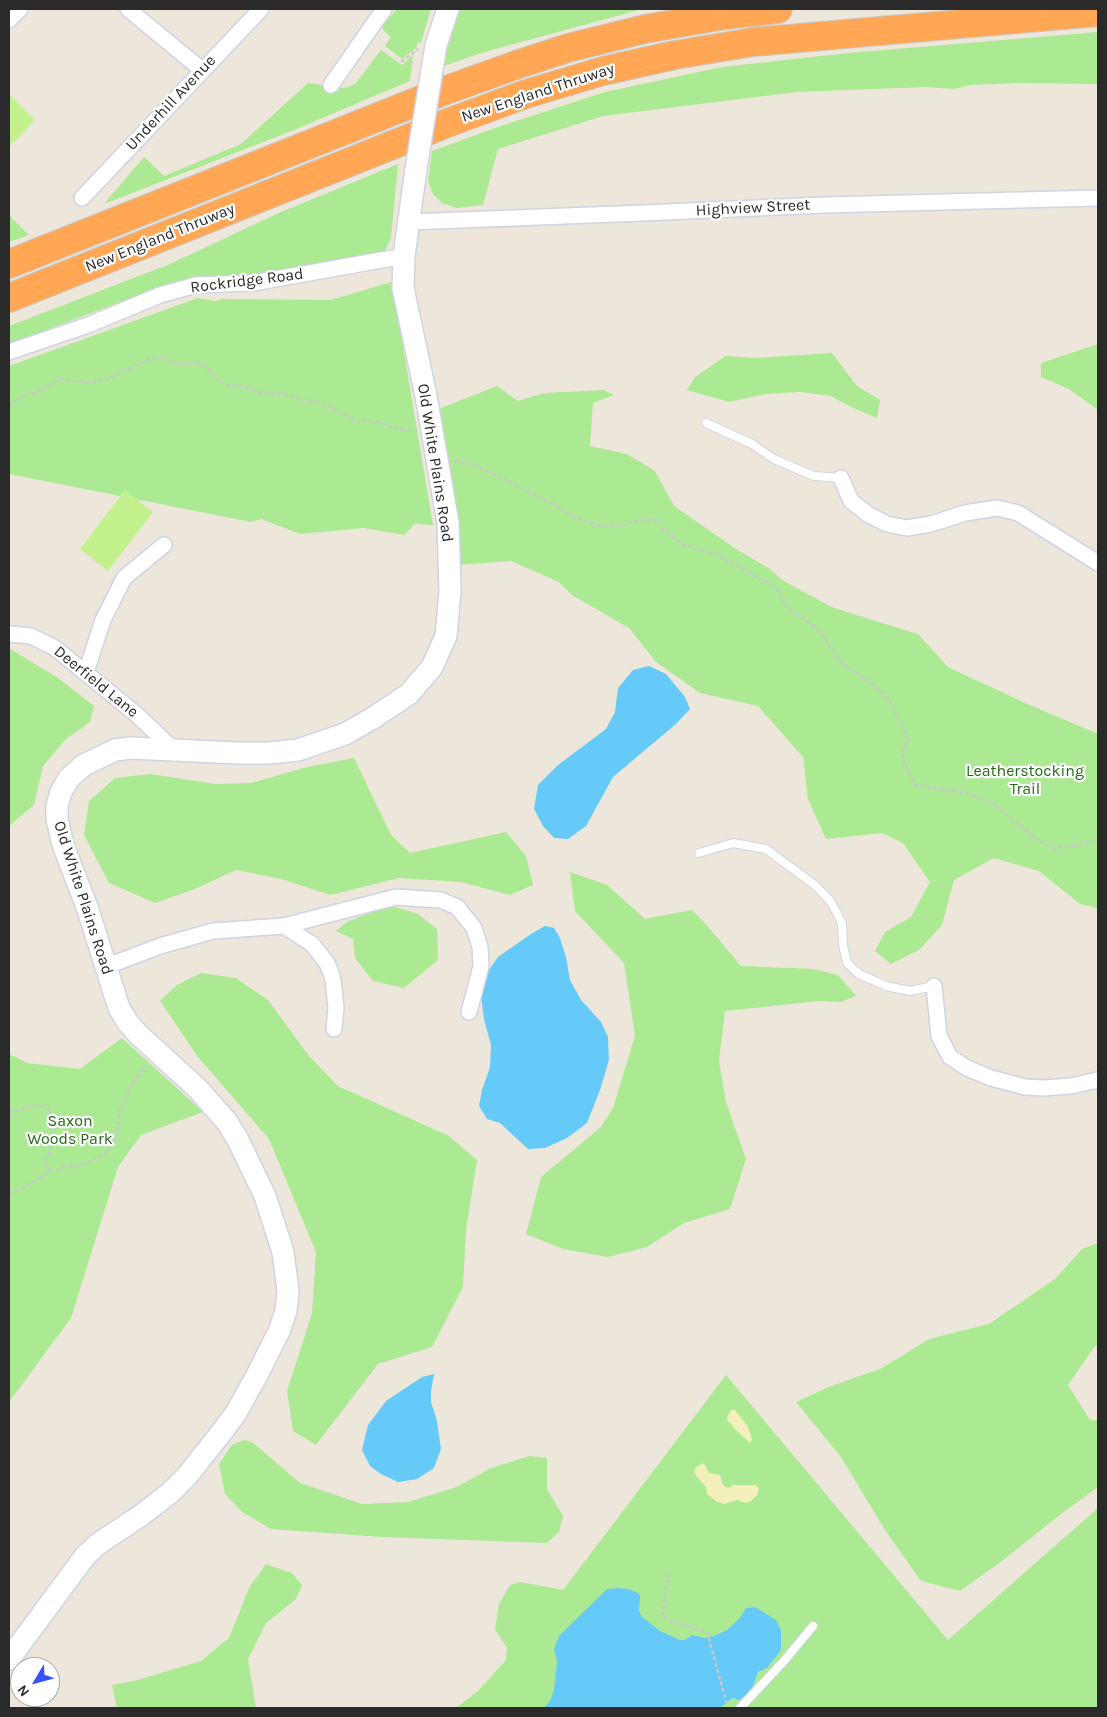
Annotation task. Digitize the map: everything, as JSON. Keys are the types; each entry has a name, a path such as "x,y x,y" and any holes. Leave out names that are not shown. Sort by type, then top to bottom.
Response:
{"highway":[{"name":"New England Thruway","path":"9,264 425,98 516,64 568,48 628,33 707,18 778,9"},
{"name":"New England Thruway","path":"9,298 450,122 526,94 603,71 675,55 754,42 1098,12"}],"street":[{"path":"9,20 20,9"},
{"path":"128,9 202,70"},
{"name":"Underhill Avenue","path":"82,198 261,9"},
{"name":"Old White Plains Road","path":"9,1658 86,1556 98,1544 170,1493 205,1454 236,1413 280,1330 286,1312 288,1291 282,1252 265,1196 238,1140 221,1115 198,1089 128,1023 119,1008 87,908 63,845 56,819 57,806 68,778 84,765 115,750 131,748 222,753 268,753 298,750 345,734 409,694 432,667 446,636 450,592 448,524 426,396 403,288 404,256 416,169 428,46 448,9"},
{"path":"331,85 379,11"},
{"name":"Highview Street","path":"409,222 643,214 825,205 1098,198"},
{"name":"Rockridge Road","path":"9,352 88,325 160,295 196,285 253,283 404,256"},
{"path":"841,478 851,501 869,515 887,524 907,528 997,508 1018,513 1098,563"},
{"path":"86,672 103,620 124,578 164,545"},
{"name":"Deerfield Lane","path":"9,634 31,636 55,648 136,714 173,749"},
{"path":"105,967 160,946 213,930 284,926 396,897 441,900 457,907 474,928 480,947 482,966 469,1012"},
{"path":"284,926 312,944 327,963 333,979 336,1008 334,1029"},
{"path":"934,986 939,1036 950,1057 967,1068 990,1078 1025,1087 1071,1086 1098,1080"}],"lane":[{"path":"706,423 752,444 774,459 814,476 841,478"},
{"path":"699,853 716,850 734,843 766,849 816,886 831,902 842,923 842,946 847,963 859,974 886,986 910,991 934,986"},
{"path":"740,1708 784,1661 813,1626"}],"path":[{"path":"402,62 428,46"},
{"path":"9,406 22,396 42,390 59,379 93,382 108,379 154,356 164,358 175,364 200,363 218,381 262,393 285,394 298,399 317,402 355,421 374,421 397,429 420,432"},
{"path":"447,460 475,465 552,503 570,516 600,526 621,525 644,520 659,521 665,531 684,545 716,554 778,590 787,608 819,630 840,661 880,690 890,702 908,739 903,750 903,759 915,785 968,793 994,804 1038,840 1055,848 1098,840"},
{"path":"9,1194 37,1180 50,1170 58,1171 66,1166 76,1166 90,1162 107,1151 117,1133 120,1110 135,1079 158,1053"},
{"path":"9,1114 23,1108 35,1106 43,1106 50,1111 52,1133 50,1152 46,1158 50,1170"},
{"path":"669,1573 662,1616 672,1622 707,1632 728,1708"}],"green space":[{"path":"397,9 431,9 421,43 418,42 416,48 402,59 385,46 391,37 383,30 383,25"},
{"path":"462,9 642,9 481,53 444,66 455,15"},
{"path":"1098,32 1098,84 1018,83 970,85 954,89 926,87 797,92 603,116 498,149 483,205 457,208 442,203 433,194 428,181 432,151 605,92 722,67 849,53"},
{"path":"381,50 402,65 413,55 410,81 289,132 104,204 144,157 164,176 241,144 308,83 344,88 355,84"},
{"path":"9,94 35,120 9,147"},
{"path":"398,164 391,238 385,251 372,258 285,274 187,279 9,344 9,326 170,264 281,212"},
{"path":"9,215 29,235 9,242"},
{"path":"398,280 398,317 433,525 415,524 404,535 364,528 300,534 261,519 251,522 9,474 9,366 198,298 215,301 222,299 331,300"},
{"path":"1098,344 1098,410 1069,389 1041,377 1041,363"},
{"path":"832,353 857,386 880,400 877,418 831,396 800,392 766,394 729,402 687,390 695,377 726,356 755,358"},
{"name":"Leatherstocking Trail","path":"497,386 518,401 544,393 604,390 614,395 593,403 590,446 627,454 655,471 674,506 736,549 770,569 782,580 831,607 918,634 948,667 1098,734 1098,908 1080,904 1039,871 994,858 954,880 942,925 919,950 891,964 875,951 885,932 911,917 930,882 903,843 882,833 826,839 808,799 803,757 758,706 700,693 656,662 629,628 572,595 559,582 511,561 455,565 436,410"},
{"path":"125,490 153,512 108,571 80,549"},
{"path":"9,648 58,678 94,706 90,722 66,739 43,766 34,805 9,826"},
{"path":"354,758 391,835 410,853 506,832 526,856 533,885 510,895 461,882 399,878 331,895 281,879 236,870 195,889 155,903 109,883 84,835 89,801 115,778 150,774 216,784 251,783 307,767"},
{"path":"570,872 607,885 645,919 692,910 741,966 814,969 838,975 856,996 841,1002 819,1001 725,1011 719,1061 726,1102 746,1159 730,1209 684,1223 647,1247 608,1257 563,1249 526,1234 541,1177 601,1127 613,1108 635,1036 624,963 575,911"},
{"path":"395,907 418,914 437,929 438,960 404,988 373,981 355,958 353,939 336,931 347,922 377,910"},
{"path":"201,973 236,978 268,1000 309,1056 338,1086 449,1136 477,1160 466,1230 463,1287 432,1347 378,1364 316,1445 293,1431 287,1391 312,1313 316,1252 269,1139 198,1057 160,1001 177,985"},
{"name":"Saxon Woods Park","path":"122,1038 203,1112 141,1135 118,1167 71,1318 9,1402 9,1054 27,1063 80,1069"},
{"path":"1098,1243 1098,1345 1095,1346 1068,1385 1090,1420 1098,1420 1098,1487 960,1591 921,1581 885,1530 841,1457 796,1402 829,1387 882,1368 929,1339 989,1324 1055,1279 1082,1249"},
{"path":"726,1375 948,1640 1098,1508 1098,1708 456,1708 478,1691 506,1660 507,1648 495,1629 499,1604 510,1585 520,1582 563,1590"},
{"path":"244,1440 252,1442 300,1483 362,1504 408,1502 457,1487 491,1468 530,1456 547,1458 547,1489 563,1516 559,1532 547,1543 382,1537 271,1529 242,1512 225,1494 219,1464 232,1445"},
{"path":"266,1564 292,1573 302,1585 296,1599 266,1623 248,1659 256,1708 117,1708 112,1685 134,1681 201,1661 229,1638 249,1588"}],"sand":[{"path":"731,1410 735,1410 748,1427 752,1439 750,1443 727,1420"},
{"path":"704,1463 709,1473 720,1475 723,1485 728,1488 734,1485 755,1485 759,1488 757,1495 751,1501 745,1503 738,1500 724,1504 716,1501 707,1494 706,1487 694,1472 696,1467"}],"water":[{"path":"649,666 666,674 685,697 690,709 676,724 613,777 586,826 568,839 554,838 543,826 534,809 538,785 558,765 606,729 615,712 618,688 633,670"},
{"path":"545,926 554,928 560,938 570,980 581,1000 601,1022 608,1037 609,1060 587,1123 567,1138 545,1148 528,1149 500,1123 487,1119 479,1106 490,1067 491,1045 484,1019 481,996 489,970 498,957"},
{"path":"434,1374 431,1402 437,1421 441,1449 434,1468 417,1479 398,1482 370,1466 362,1450 368,1425 386,1401 422,1377"},
{"path":"607,1589 628,1589 640,1595 639,1611 642,1617 660,1631 680,1640 685,1640 692,1635 705,1638 714,1636 727,1630 740,1618 746,1608 755,1607 776,1620 781,1630 781,1650 767,1668 758,1672 752,1688 744,1697 739,1700 732,1698 720,1708 544,1708 550,1701 554,1690 557,1662 554,1649 559,1636"}]}
